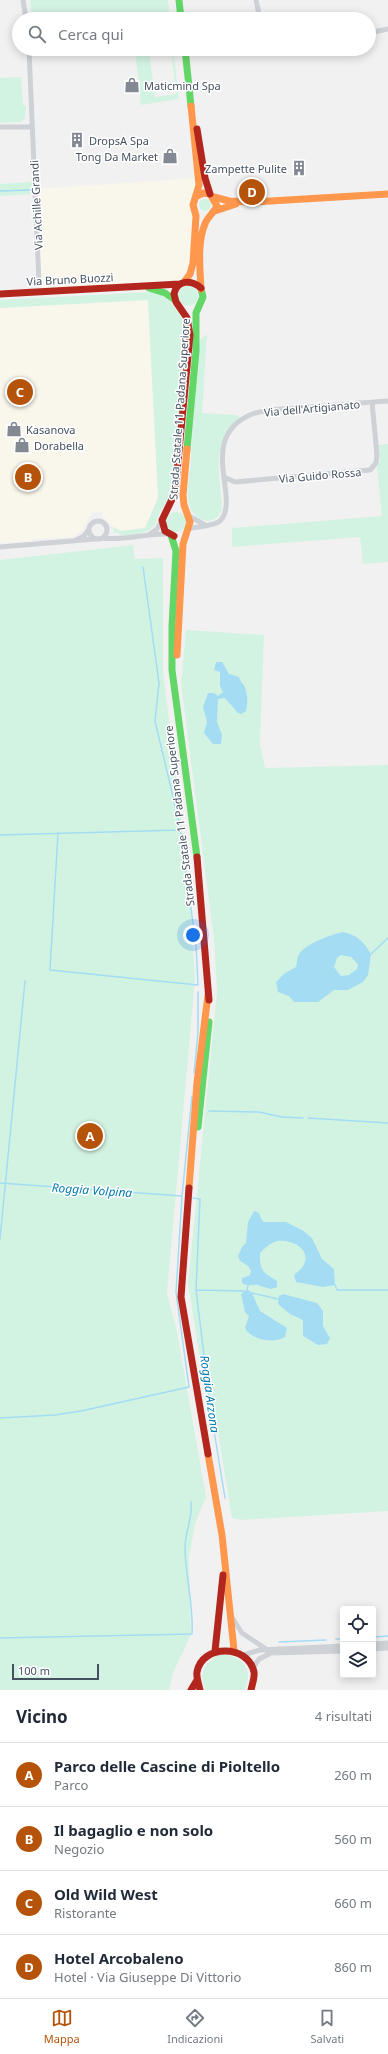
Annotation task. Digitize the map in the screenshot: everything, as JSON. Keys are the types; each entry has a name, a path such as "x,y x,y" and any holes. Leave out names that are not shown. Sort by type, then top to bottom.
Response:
{"main road":[{"path":"179,0 180,12"},
{"path":"175,300 175,292 190,274 193,263 196,212 193,203 197,196 199,178 186,56"},
{"path":"191,100 212,196 217,204 215,211"},
{"path":"197,196 204,193 212,196 245,202"},
{"path":"215,211 226,206 245,202 388,194"},
{"name":"Strada Statale 11 Padana Superiore","path":"174,683 183,544 190,522 184,505 183,495 196,351 196,313 203,296 201,288 201,237 203,226 209,216 215,211"},
{"path":"196,212 200,216 209,216"},
{"path":"182,283 194,283 201,288"},
{"name":"Via Bruno Buozzi","path":"0,294 182,283"},
{"name":"Via Bruno Buozzi","path":"141,286 160,290 175,300"},
{"name":"Strada Statale 11 Padana Superiore","path":"175,300 187,318 190,344 175,493 162,520 163,527 170,534 176,551 172,638 174,683 200,883 208,995 209,1037 204,1085 189,1185 181,1297 225,1558 234,1650"},
{"name":"Strada Statale 11 Padana Superiore","path":"182,309 192,310 198,306"},
{"name":"Strada Statale 11 Padana Superiore","path":"166,512 177,508 188,514"},
{"path":"170,534 180,535 187,530"},
{"name":"Strada Statale 11 Padana Superiore","path":"215,1651 225,1558"},
{"path":"200,1690 197,1680 201,1662 215,1651 224,1649 234,1650 243,1655 252,1669 253,1680 250,1690"},
{"path":"191,1690 197,1680"}],"street":[{"path":"23,0 25,12"},
{"path":"256,0 258,12"},
{"path":"376,32 388,29"},
{"name":"Via Achille Grandi","path":"29,56 39,283"},
{"path":"0,127 32,127"},
{"name":"Via dell'Artigianato","path":"187,530 218,522 225,512 224,477 222,470 225,442 232,428 251,414 274,410 388,401"},
{"name":"Via Guido Rossa","path":"224,477 234,482 370,470 376,463 377,456 372,402"},
{"path":"188,514 206,525"},
{"path":"145,536 155,530 162,520"},
{"path":"70,542 82,538 92,523 98,521 104,523 115,537 126,539"},
{"path":"89,528 90,534 95,539"},
{"path":"102,538 106,534 107,528"},
{"path":"0,546 70,542 102,538 126,539 170,534"},
{"path":"230,1612 236,1625 242,1633 262,1647 271,1650"},
{"path":"376,1644 388,1643"},
{"path":"243,1655 260,1650 340,1646"},
{"path":"376,1649 388,1648"},
{"path":"252,1669 259,1659 271,1653 340,1651"}],"shaded area":[{"path":"197,178 189,268 178,282 42,291 36,189"},
{"path":"148,300 158,494 156,506 147,527 118,531 103,517 103,512 92,512 83,529 74,537 32,539 30,541 0,543 0,308"}],"green space":[{"path":"30,0 168,0 169,12 31,12"},
{"path":"136,56 150,56 155,97 176,94 172,56 174,56 179,99 141,105"},
{"path":"21,77 23,105 26,106 25,118 20,122 0,123 0,78"},
{"path":"33,182 32,194 0,196 0,184"},
{"path":"203,199 207,199 211,205 207,211 203,211 199,207 199,203"},
{"path":"188,286 195,289 198,296 195,303 188,306 181,303 178,296 181,289"},
{"path":"150,292 163,296 174,306 179,312 187,331 171,495 160,512 155,524 149,530 139,534 125,536 114,532 113,527 121,531 145,528 158,498 148,300 0,308 0,300"},
{"path":"207,334 202,413 237,415 240,417 224,438 221,448 219,471 222,509 214,520 209,521 202,520 194,514 190,508 187,494 200,340"},
{"path":"388,444 388,562 363,564 360,537 232,547 232,528 382,516 377,468 380,460 379,445"},
{"path":"176,512 183,515 186,522 183,529 176,532 169,529 166,522 169,515"},
{"path":"133,545 135,559 163,558 163,671 189,884 195,979 167,1293 177,1332 206,1497 195,1524 189,1558 191,1635 173,1673 169,1690 0,1690 0,560"},
{"path":"186,630 264,635 260,743 265,768 388,765 388,1511 241,1520 232,1518 214,1409 208,1409 188,1284 217,992 214,940 181,683"},
{"path":"223,1654 236,1658 245,1666 248,1676 244,1690 206,1690 202,1678 205,1668 212,1659"}],"water":[{"path":"216,662 222,662 229,674 239,677 247,694 246,711 241,714 238,713 225,698 218,699 217,722 222,735 221,744 213,744 204,733 207,722 203,707 208,693 214,693 218,696 223,692 220,686 220,672 214,670"},
{"path":"343,932 356,937 366,946 371,954 368,975 363,982 348,990 334,990 318,1002 294,1002 289,996 278,992 276,982 285,973 296,967 299,954 307,946 325,937","holes":["341,955 351,957 358,964 357,969 349,975 341,976 334,967 337,958"]},
{"path":"254,1211 259,1213 264,1222 286,1222 302,1230 312,1238 322,1259 334,1269 335,1285 323,1287 296,1282 294,1275 303,1266 305,1255 300,1247 284,1241 273,1243 260,1253 261,1268 265,1273 277,1281 277,1287 270,1289 258,1285 248,1285 242,1283 242,1278 250,1275 251,1271 248,1266 240,1261 238,1256 242,1247 246,1243 248,1222"},
{"path":"247,1289 252,1293 260,1311 287,1328 285,1337 275,1340 263,1340 248,1332 245,1328 249,1316 245,1312 241,1294"},
{"path":"283,1294 317,1303 323,1311 323,1326 330,1338 327,1344 318,1345 303,1336 303,1321 290,1314 278,1304 279,1296"}],"waterway":[{"path":"0,191 30,190"},
{"path":"58,833 50,970 198,985 196,945 179,822 155,721 159,683 143,567"},
{"path":"0,835 180,830"},
{"path":"371,954 388,938"},
{"path":"0,1239 25,981"},
{"path":"194,1073 198,1032 198,992"},
{"path":"0,1418 55,1415 81,1411 189,1387 176,1292 182,1196 192,1096"},
{"path":"209,1111 259,1112 282,1117 303,1118"},
{"path":"308,1118 388,1123"},
{"name":"Roggia Volpina","path":"0,1183 182,1196"},
{"name":"Roggia Volpina","path":"193,1198 200,1199 196,1290 244,1291"},
{"name":"Roggia Volpina","path":"335,1285 337,1290 388,1290"},
{"name":"Roggia Arzona","path":"196,1290 211,1412 225,1498"},
{"path":"252,1293 278,1299"},
{"path":"0,1638 192,1634 192,1612 185,1559 186,1536 191,1513 191,1502"},
{"name":"Roggia Arzona","path":"376,1637 388,1636"},
{"name":"Roggia Arzona","path":"279,1642 326,1640"}],"traffic: fast":[{"path":"179,0 180,12"},
{"path":"186,56 191,106"},
{"path":"149,288 165,293 175,300"},
{"path":"187,449 196,351 196,313 203,297 201,289"},
{"path":"171,535 176,551 172,626 172,670 197,857"},
{"path":"198,1127 209,1022"}],"traffic: slow":[{"path":"184,282 190,274 193,263 196,216 193,205 199,185 191,106"},
{"path":"197,196 203,193 210,194 217,206 209,217 202,231 200,256 201,289"},
{"path":"214,197 229,201 253,202 388,194"},
{"path":"215,211 236,204"},
{"path":"177,655 183,544 190,522 184,505 183,495 187,449"},
{"path":"189,1188 197,1083 208,995"},
{"path":"208,1454 222,1535 234,1650"}],"traffic: jam":[{"path":"197,129 205,178 210,194"},
{"path":"174,536 165,531 162,520 175,493 190,335 187,318 176,302 174,294 178,286 185,282 193,283 201,288"},
{"path":"0,294 180,284"},
{"path":"197,857 209,1000"},
{"path":"189,1188 181,1297 208,1454"},
{"path":"215,1651 223,1575"},
{"path":"200,1690 197,1672 201,1663 207,1656 216,1652 225,1651 235,1652 243,1656 250,1663 254,1672 251,1690"},
{"path":"191,1690 197,1680"}],"place":[{"name":"Maticmind Spa","path":"132,85"},
{"name":"DropsA Spa","path":"77,140"},
{"name":"Tong Da Market","path":"170,156"},
{"name":"Zampette Pulite","path":"299,168"},
{"name":"Hotel Arcobaleno","path":"252,192"},
{"name":"Old Wild West","path":"20,392"},
{"name":"Kasanova","path":"14,429"},
{"name":"Dorabella","path":"22,445"},
{"name":"Il bagaglio e non solo","path":"28,477"},
{"name":"Parco delle Cascine di Pioltello","path":"90,1136"}]}
